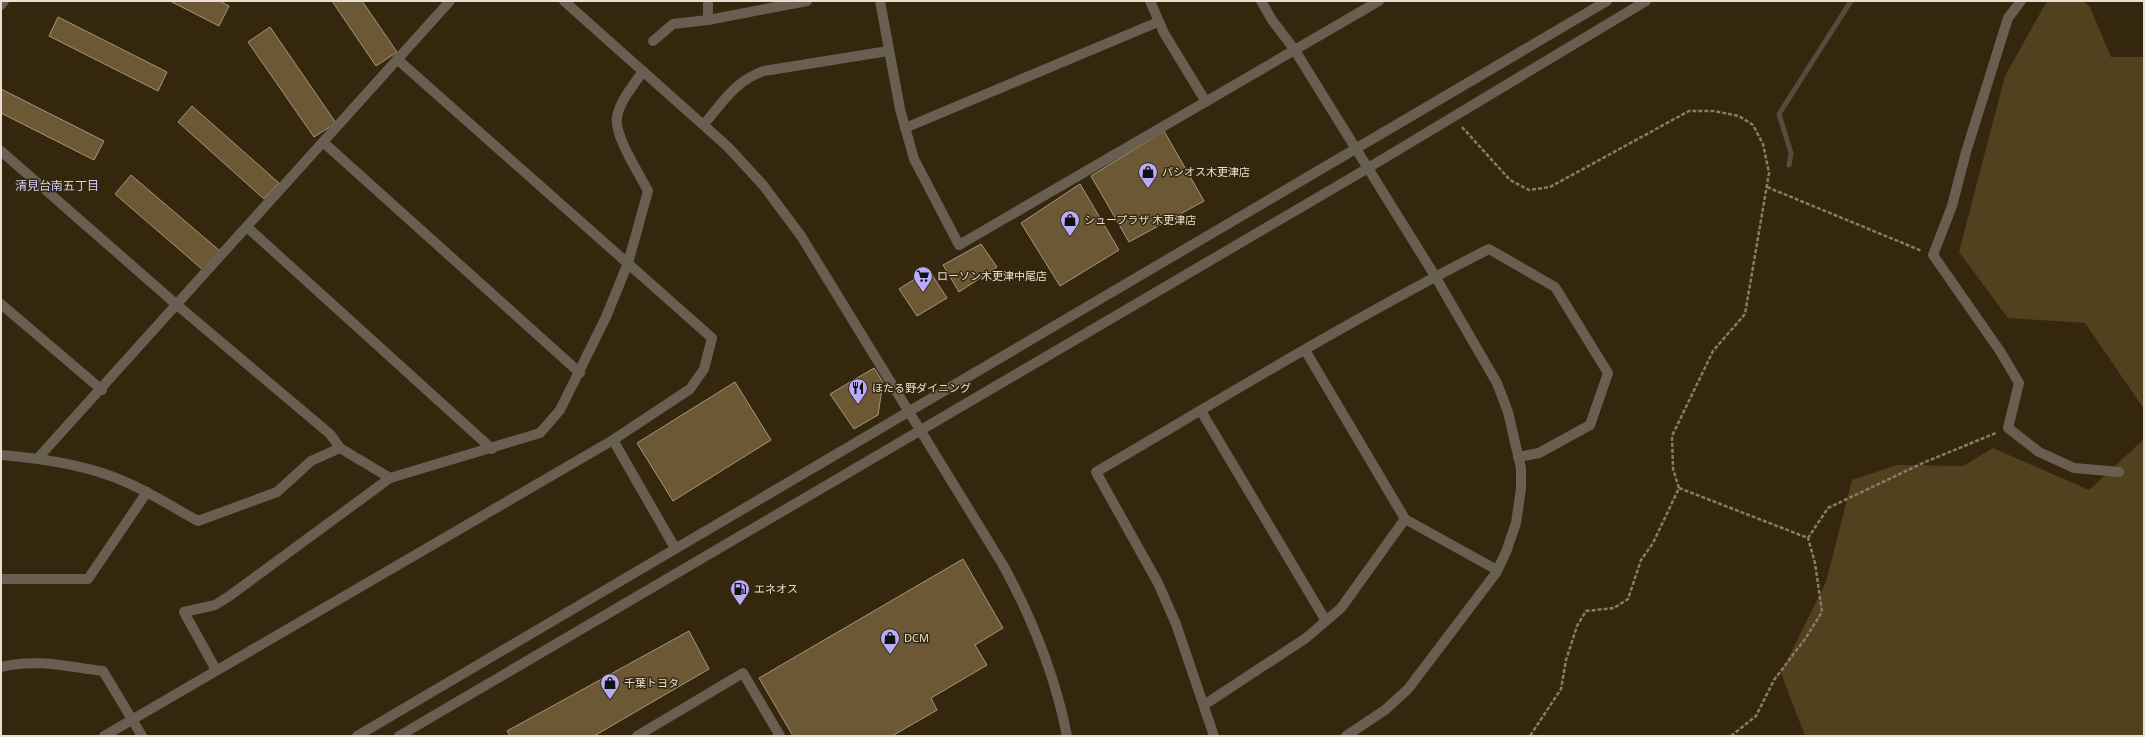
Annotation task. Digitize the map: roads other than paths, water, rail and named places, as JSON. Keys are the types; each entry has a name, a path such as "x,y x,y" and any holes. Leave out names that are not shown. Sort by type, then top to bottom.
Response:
{"street":[{"path":"1,5 4,1"},
{"path":"38,458 102,390 246,227 450,1"},
{"path":"564,1 704,124 749,168 801,236 1003,565 1025,606 1055,683 1067,736"},
{"path":"708,1 708,20"},
{"path":"652,41 673,24 708,20 807,1"},
{"path":"880,1 888,51 905,128 914,159 959,245 1377,1"},
{"path":"1150,1 1158,22 1180,62 1206,102"},
{"path":"1261,1 1294,49 1435,276 1497,383 1508,412 1521,468 1521,489 1516,523 1506,552 1497,570 1408,689 1385,710 1346,736"},
{"path":"357,736 1607,1"},
{"path":"399,736 920,432 1368,168 1646,1"},
{"path":"2021,1 2008,18 1966,152 1952,206 1933,255 2000,351 2019,383 2008,428 2039,452 2074,468 2119,472"},
{"path":"905,128 1158,22"},
{"path":"704,124 739,83 751,76 764,71 888,51"},
{"path":"104,736 613,440 690,389 704,369 712,338 397,59"},
{"path":"216,670 184,612 215,605 228,597 390,478 492,449 540,433 560,410 580,373 628,263 648,191 619,134 617,117 623,100 643,71"},
{"path":"323,142 580,373"},
{"path":"1,151 177,305 330,434 340,448 390,478"},
{"path":"246,227 492,449"},
{"path":"1214,736 1176,624 1158,583 1096,472 1435,276 1489,249 1555,288 1608,374 1590,426 1539,453 1518,456"},
{"path":"1,304 102,390"},
{"path":"1305,350 1405,519 1497,570"},
{"path":"1202,411 1326,621"},
{"path":"613,440 675,548"},
{"path":"1,455 38,458 74,465 109,475 147,492 198,521 277,492 311,461 340,448"},
{"path":"1,579 88,579 147,492"},
{"path":"1204,705 1306,638 1341,608 1405,519"},
{"path":"1,667 16,663 36,663 103,671 142,736"},
{"path":"637,736 743,673 780,736"}],"waterway":[{"path":"1789,165 1791,153 1779,114 1851,1"}],"place":[{"name":"パシオス木更津店","path":"1148,189"},
{"name":"シュープラザ 木更津店","path":"1070,237"},
{"name":"ローソン木更津中尾店","path":"923,293"},
{"name":"ほたる野ダイニング","path":"858,405"},
{"name":"エネオス","path":"740,606"},
{"name":"DCM","path":"890,655"},
{"name":"千葉トヨタ","path":"610,700"}],"district":[{"name":"清見台南五丁目","path":"57,186"}]}
